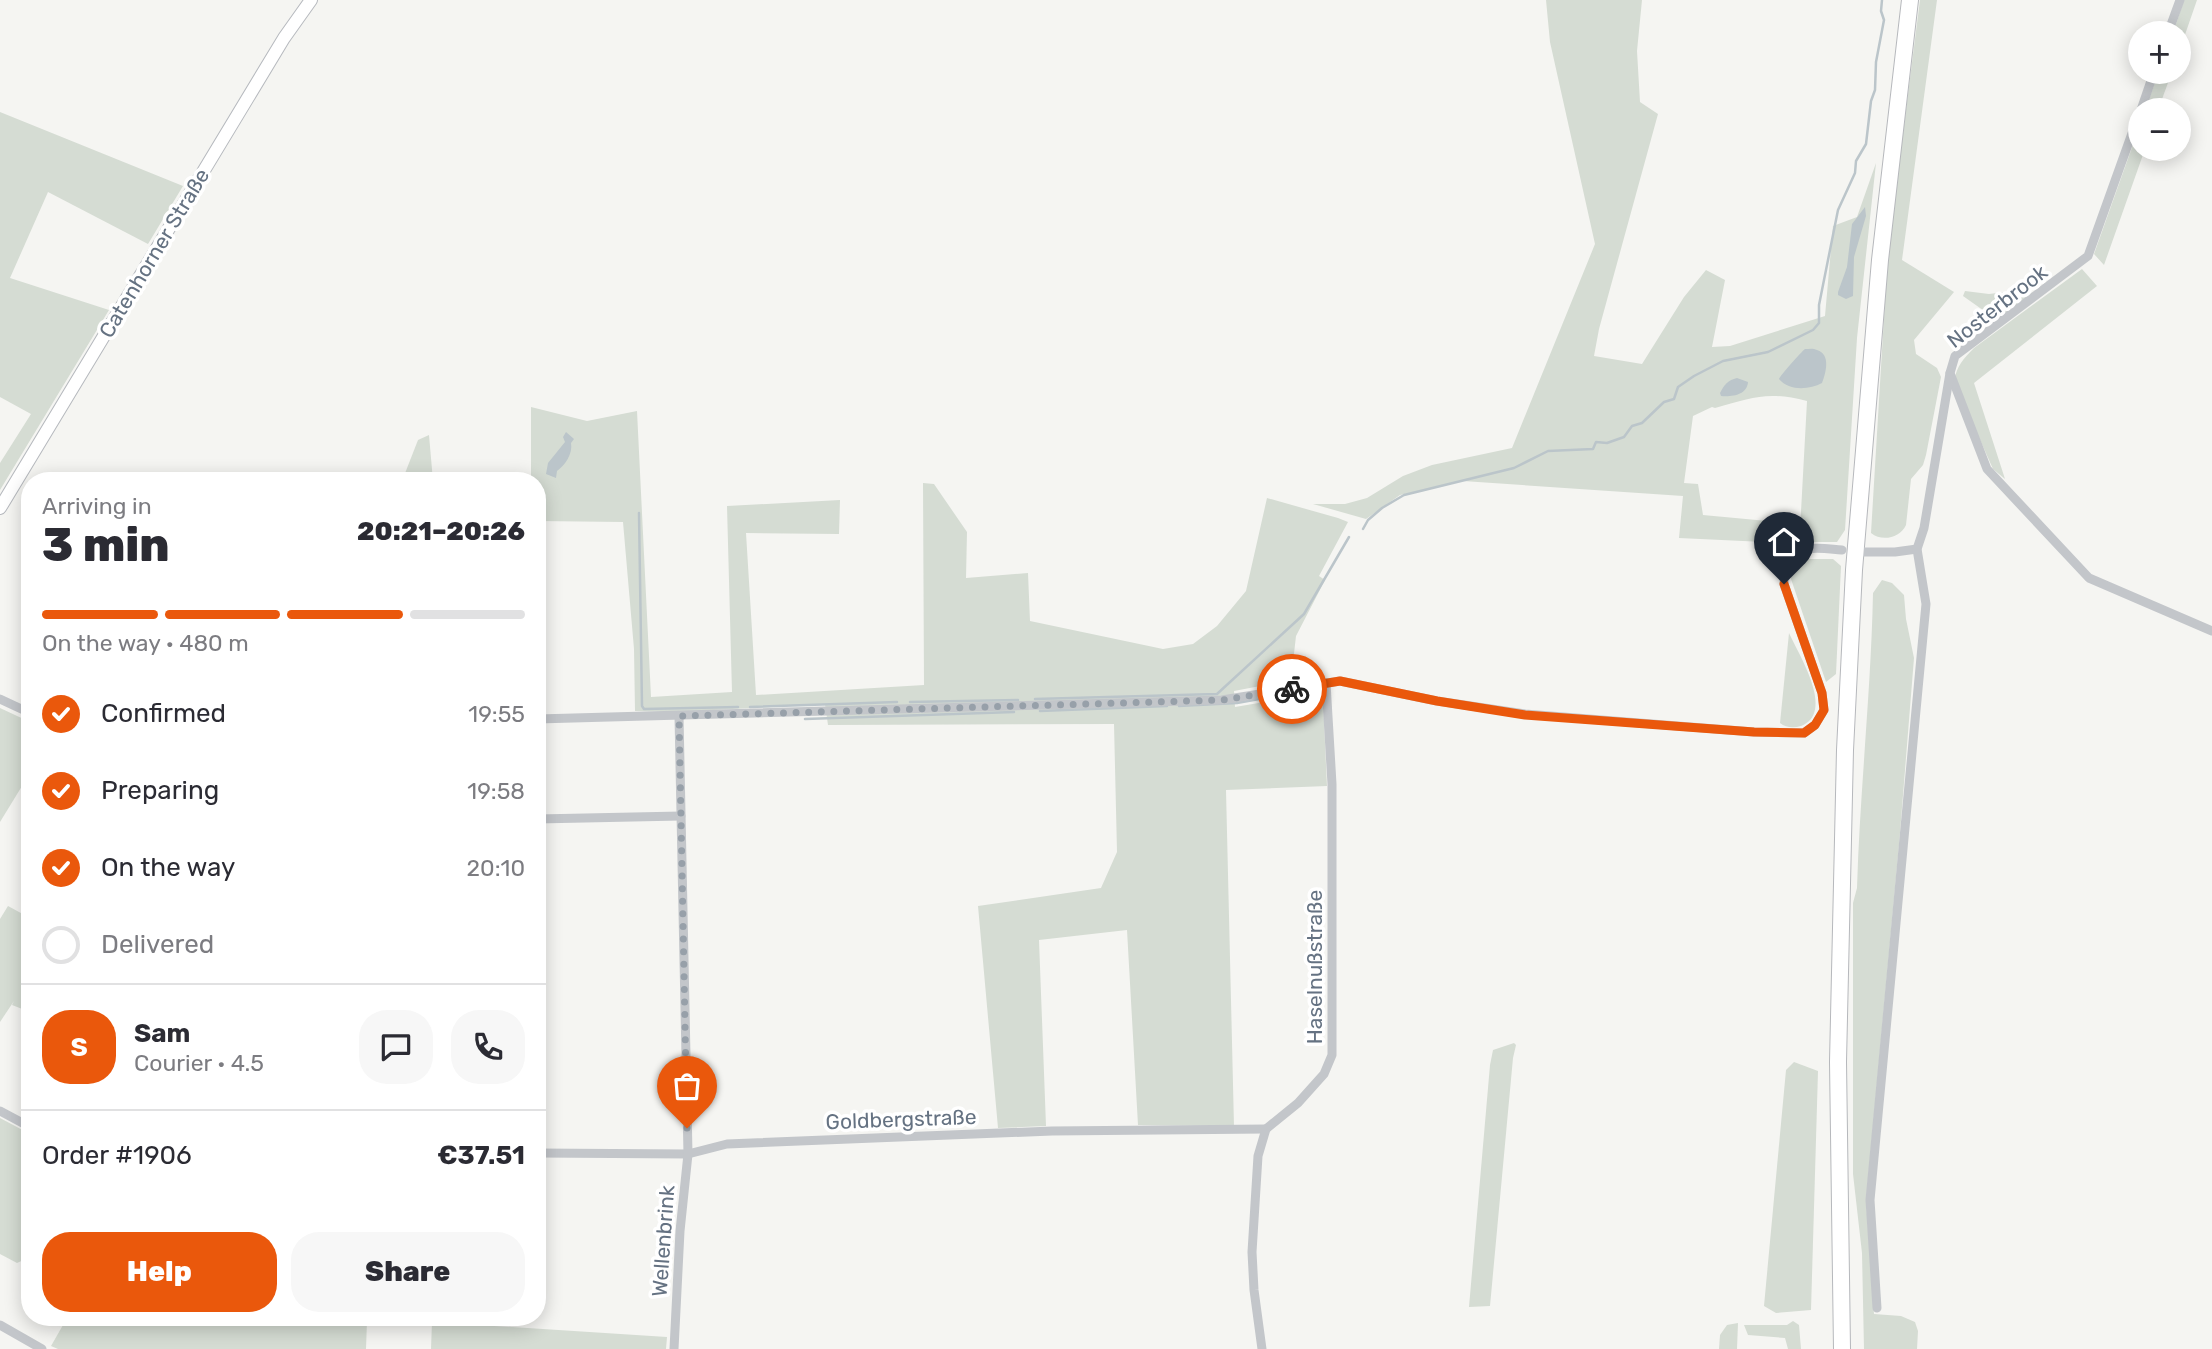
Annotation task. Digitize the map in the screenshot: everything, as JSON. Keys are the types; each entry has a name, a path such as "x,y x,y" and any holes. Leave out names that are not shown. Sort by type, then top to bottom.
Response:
{"highway":[{"path":"1842,1349 1838,1049 1841,884 1852,598 1880,260 1910,0"}],"street":[{"name":"Catenhorner Straße","path":"22,472 277,50 311,0"},
{"path":"2172,21 2180,0"},
{"name":"Nosterbrook","path":"2128,144 2088,256 1955,356 1950,373 1987,469 2088,578 2212,631"},
{"path":"1877,1308 1870,1200 1926,604 1917,549 1924,528 1950,373"},
{"name":"Catenhorner Straße","path":"0,508 21,473"},
{"path":"546,719 1222,700 1340,681 1437,701 1525,715 1754,732 1804,733 1815,725 1824,710 1823,701 1784,584 1785,562 1797,551 1817,548 1842,550"},
{"path":"1864,552 1917,549"},
{"name":"Haselnußstraße","path":"1266,1129 1298,1103 1324,1074 1332,1055 1332,784 1326,683"},
{"path":"0,699 21,709"},
{"name":"Wellenbrink","path":"674,1349 680,1231 688,1154 679,716"},
{"path":"546,818 681,816"},
{"path":"0,1111 21,1122"},
{"path":"1262,1349 1252,1252 1254,1191 1258,1156 1266,1129"},
{"name":"Goldbergstraße","path":"546,1153 688,1154 727,1144 1052,1131 1266,1129"},
{"path":"0,1325 42,1349"}],"shaded area":[{"path":"1546,0 1642,0 1637,51 1640,102 1658,114 1594,356 1642,364 1684,297 1706,270 1725,280 1712,347 1730,346 1825,316 1833,226 1857,217 1876,163 1857,338 1845,530 1837,542 1814,542 1800,530 1807,401 1782,396 1751,398 1712,407 1693,416 1684,483 1698,484 1703,515 1778,522 1786,530 1783,543 1679,538 1683,496 1463,481 1400,495 1366,519 1313,504 1345,504 1367,498 1403,476 1432,465 1512,448 1595,244 1550,42"},
{"path":"1920,0 1937,0 1902,260 1954,292 1914,340 1916,354 1937,368 1941,377 1926,455 1923,465 1911,479 1906,525 1900,533 1885,538 1871,533 1888,251"},
{"path":"2184,0 2197,0 2190,21 2177,21"},
{"path":"2155,84 2168,84 2162,98 2149,98"},
{"path":"0,112 183,186 148,244 48,192 10,278 109,310 0,490 0,463 31,414 0,397"},
{"path":"2128,159 2128,161 2141,161 2104,265 2094,254"},
{"path":"1865,207 1866,216 1854,257 1853,296 1846,299 1838,295 1838,292 1847,267 1852,224"},
{"path":"2082,269 2097,286 1974,383 2005,479 1993,469 1954,381 1957,371 1974,348"},
{"path":"1965,291 1989,294 2013,291 2035,293 1997,320 1963,296"},
{"path":"1805,349 1816,349 1824,355 1826,369 1822,383 1805,388 1788,386 1779,379"},
{"path":"1737,378 1748,382 1745,390 1734,395 1721,396 1725,385"},
{"path":"531,407 587,421 637,411 651,697 732,692 727,506 840,500 839,534 746,533 756,695 924,685 923,483 934,484 967,532 966,578 1028,573 1030,621 1163,649 1193,644 1217,626 1246,591 1267,498 1348,522 1319,576 1325,580 1296,636 1291,680 1234,691 1235,707 1312,694 1323,700 1327,786 1226,790 1234,1126 1138,1125 1127,930 1039,940 1046,1126 998,1128 978,906 1101,888 1117,852 1114,724 828,725 825,704 678,712 635,711 634,649 623,522 546,521 546,472 531,472"},
{"path":"566,432 574,439 570,455 557,471 556,478 546,474 548,463 565,442 563,437"},
{"path":"429,435 432,472 406,472 418,440"},
{"path":"1805,559 1833,559 1841,566 1836,674 1826,682 1791,579 1792,567"},
{"path":"1882,580 1892,583 1904,595 1914,658 1866,1201 1874,1314 1901,1316 1915,1322 1918,1331 1917,1349 1864,1349 1862,1253 1853,1174 1853,903 1857,888 1873,593"},
{"path":"1789,633 1812,683 1815,697 1815,709 1811,719 1801,726 1793,727 1780,723"},
{"path":"0,708 21,718 21,788 0,822"},
{"path":"8,906 21,913 21,1008 12,1005 14,1001 0,1022 0,919"},
{"path":"1514,1043 1516,1045 1490,1306 1469,1307 1490,1065 1493,1050"},
{"path":"1794,1062 1818,1071 1811,1310 1776,1313 1764,1306 1786,1070"},
{"path":"0,1118 21,1129 21,1261 17,1263 0,1254"},
{"path":"1793,1321 1799,1325 1801,1349 1788,1349 1785,1338 1748,1335 1744,1325 1787,1325"},
{"path":"1738,1323 1737,1349 1719,1349 1720,1335 1727,1325"},
{"path":"62,1326 367,1326 366,1349 58,1349 51,1346"},
{"path":"432,1326 495,1326 667,1337 666,1349 431,1349"}],"waterway":[{"path":"1363,529 1368,520 1382,508 1404,495 1514,468 1548,451 1593,449 1596,442 1607,443 1624,437 1632,426 1642,423 1664,402 1674,399 1678,387 1694,376 1723,361 1768,352 1813,330 1819,323 1819,305 1838,210 1855,173 1856,161 1866,144 1884,20 1882,0"},
{"path":"639,513 642,706 644,709 738,707"},
{"path":"1035,699 1217,694 1304,614 1349,537"},
{"path":"1179,706 1237,703 1303,691"},
{"path":"910,702 1018,700"},
{"path":"750,707 897,702"},
{"path":"1040,711 1167,706"},
{"path":"805,719 1014,712"}],"way so far":[{"path":"687,1128 679,716 1222,700 1292,689"}],"route":[{"path":"1292,689 1340,681 1437,701 1525,715 1754,732 1804,733 1815,725 1824,710 1822,693 1784,584"}]}
